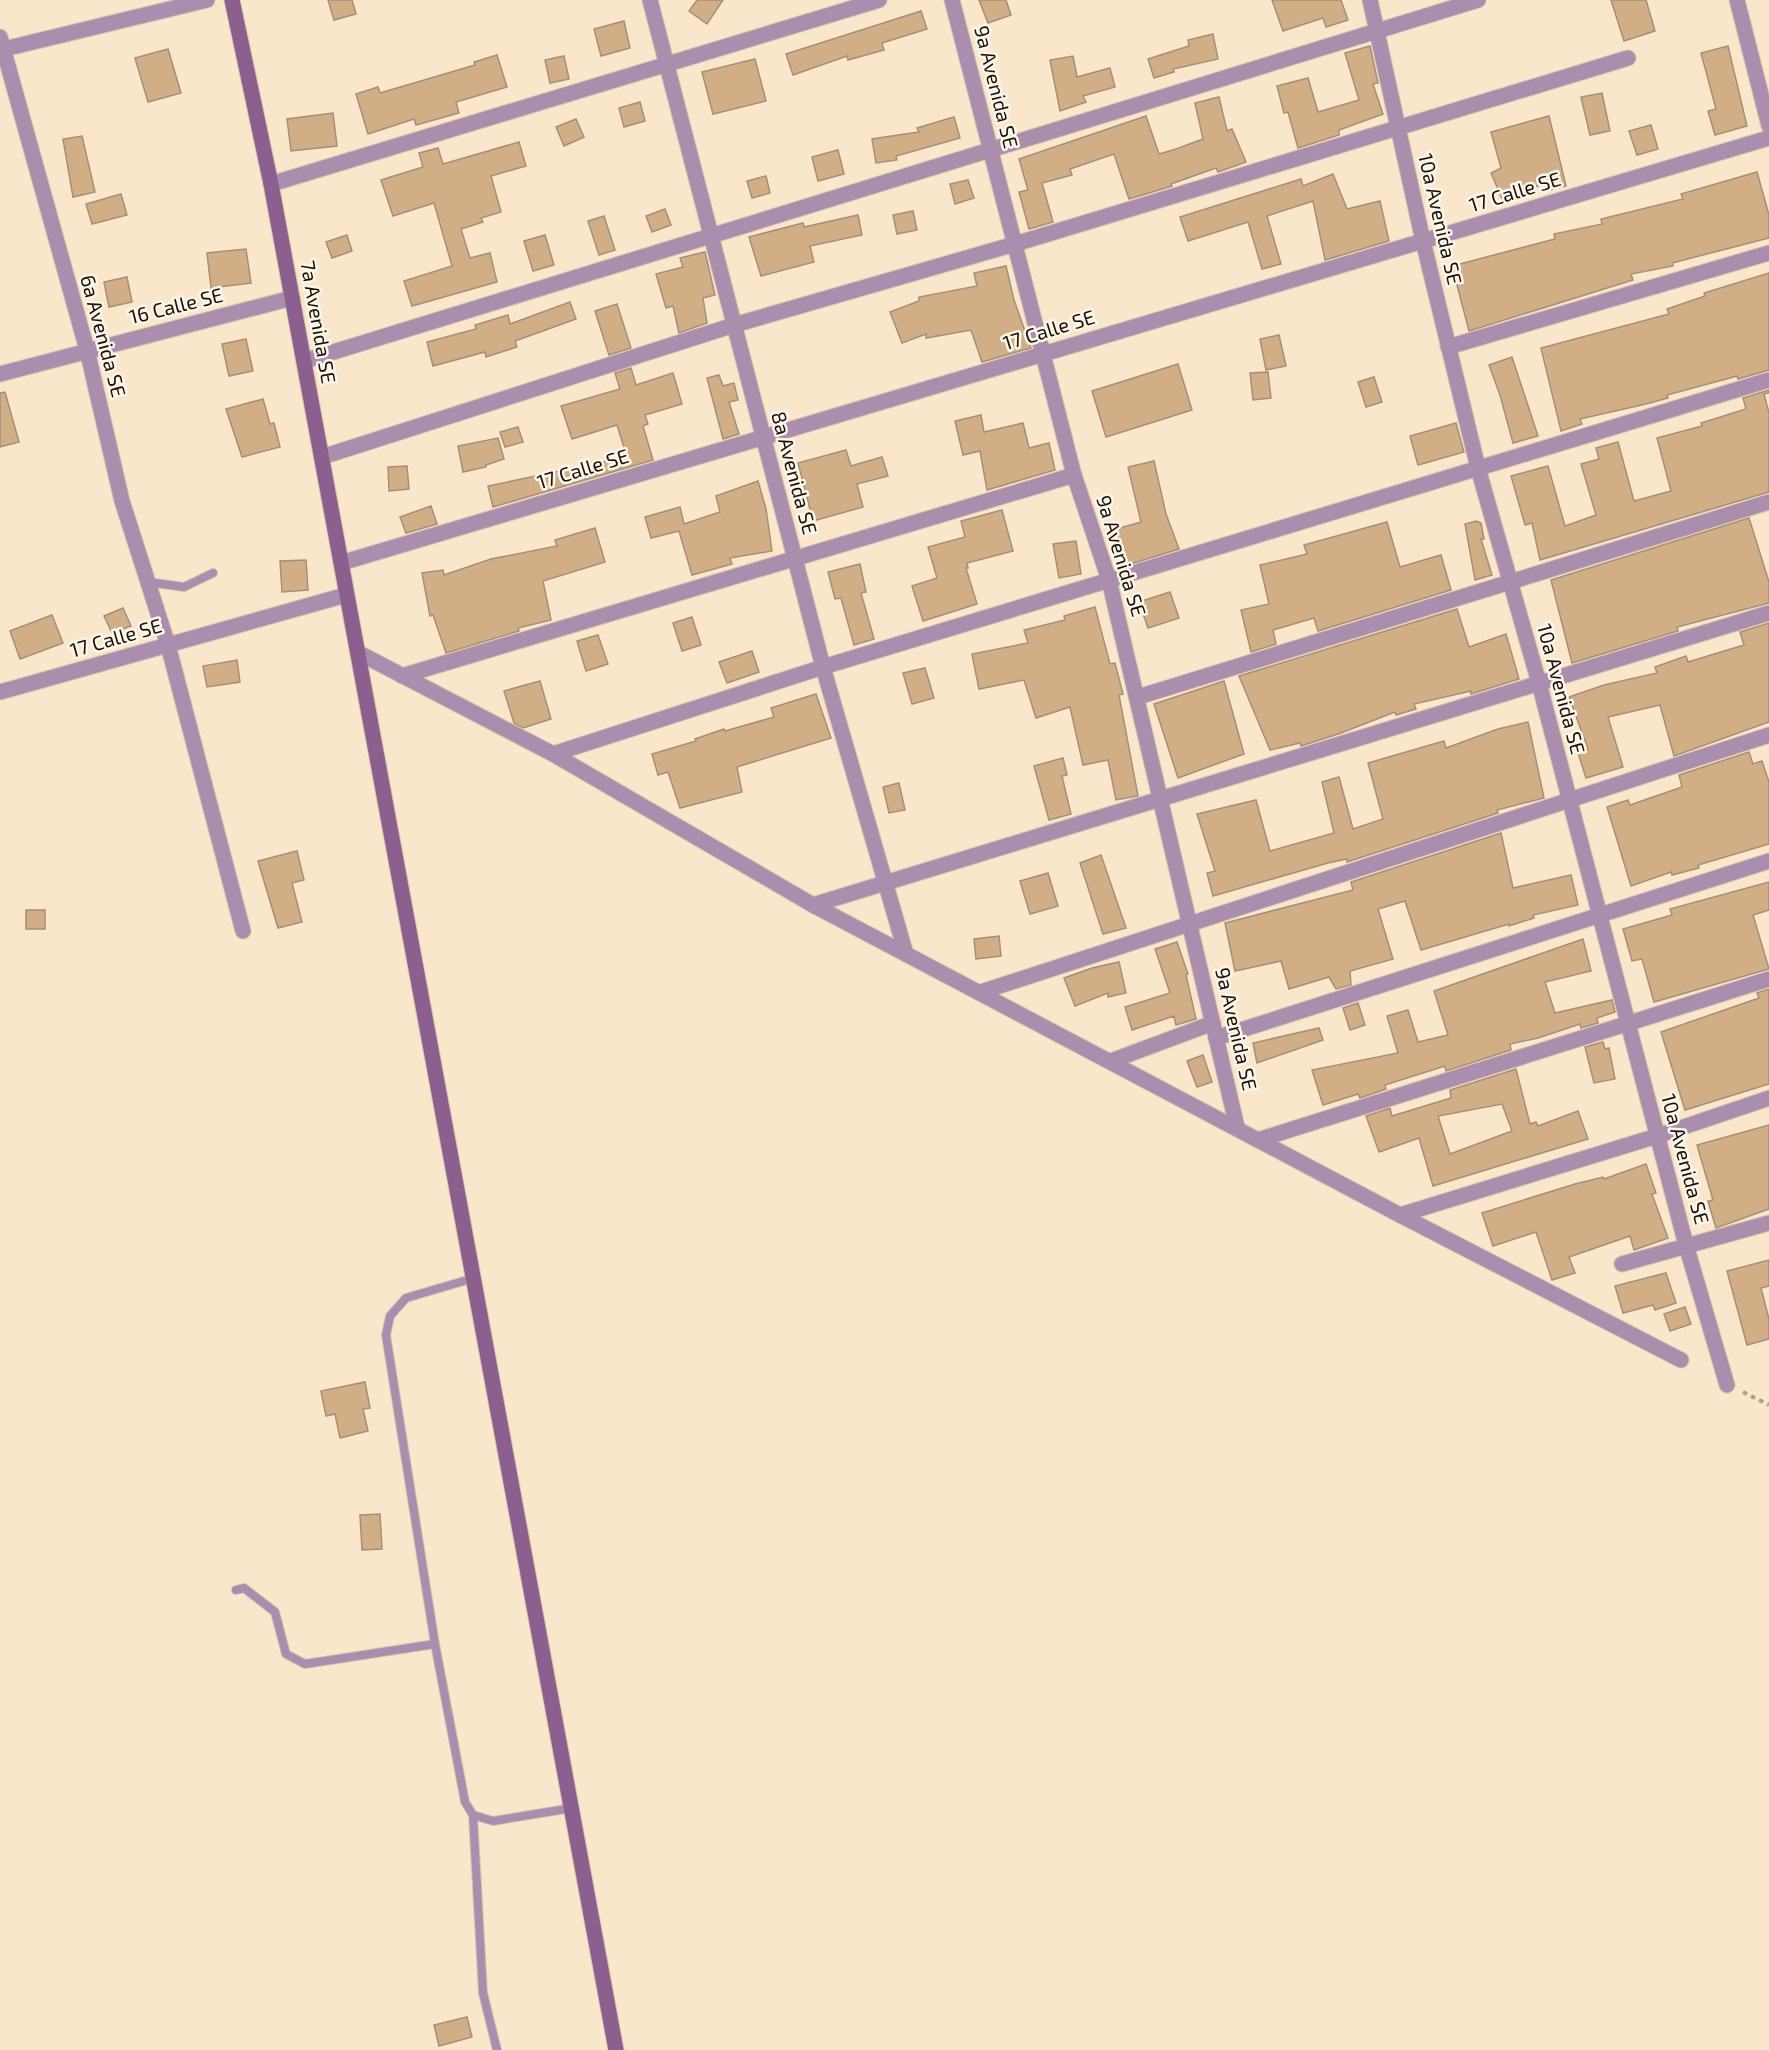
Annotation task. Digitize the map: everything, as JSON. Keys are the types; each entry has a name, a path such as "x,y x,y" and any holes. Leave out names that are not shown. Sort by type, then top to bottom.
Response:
{"street":[{"path":"1,45 207,0"},
{"name":"7a Avenida SE","path":"232,0 271,184 346,595 359,653 616,2050"},
{"name":"8a Avenida SE","path":"650,0 823,667 906,954"},
{"path":"271,184 879,0"},
{"name":"9a Avenida SE","path":"952,0 1074,475 1109,580 1237,1127"},
{"name":"10a Avenida SE","path":"1370,0 1423,241 1478,468 1539,683 1686,1245 1727,1385"},
{"path":"304,361 1478,0"},
{"path":"1737,0 1769,126"},
{"name":"6a Avenida SE","path":"1,45 87,350 122,501 168,645 243,932"},
{"path":"322,457 734,325 1015,244 1628,58"},
{"name":"17 Calle SE","path":"341,563 1769,138"},
{"path":"1448,347 1769,253"},
{"name":"16 Calle SE","path":"0,374 292,297"},
{"path":"553,754 823,667 1769,380"},
{"path":"402,676 794,556 1074,475"},
{"path":"1138,697 1769,502"},
{"name":"17 Calle SE","path":"0,692 346,595"},
{"path":"813,905 1769,613"},
{"path":"359,653 553,754 813,905 1261,1139 1400,1215 1681,1359"},
{"path":"981,993 1769,735"},
{"path":"1111,1061 1600,915 1769,861"},
{"path":"1261,1139 1769,979"},
{"path":"1400,1215 1657,1136 1769,1098"},
{"path":"1622,1264 1769,1223"}],"lane":[{"path":"147,582 184,587 213,573"},
{"path":"474,1278 406,1298 390,1316 386,1335 435,1644 465,1802 473,1815 483,1993 497,2050"},
{"path":"236,1590 244,1588 275,1612 286,1654 305,1664 435,1644"},
{"path":"473,1815 493,1821 572,1808"}],"building":[{"path":"328,0 352,0 356,14 334,20"},
{"path":"697,0 723,0 707,24 689,11"},
{"path":"979,0 1006,0 1011,15 988,23"},
{"path":"1272,0 1341,0 1348,20 1326,27 1323,18 1283,31"},
{"path":"1611,0 1646,0 1655,31 1624,41"},
{"path":"921,11 927,29 882,43 884,50 848,60 847,56 793,75 786,54"},
{"path":"624,21 630,48 601,56 594,29"},
{"path":"1213,34 1218,59 1173,69 1174,72 1154,78 1148,59 1189,46 1188,40"},
{"path":"1370,46 1378,83 1373,84 1383,114 1339,130 1339,135 1298,148 1288,112 1284,113 1277,86 1308,78 1318,112 1359,100 1345,53"},
{"path":"1728,46 1747,126 1715,135 1708,111 1716,109 1701,53"},
{"path":"168,49 181,93 148,102 135,58"},
{"path":"497,55 507,87 456,102 459,113 416,125 414,119 368,134 356,94 378,87 380,93 475,65 474,62"},
{"path":"564,56 569,79 550,83 545,60"},
{"path":"1073,56 1077,77 1110,68 1115,87 1083,96 1086,102 1060,111 1050,60"},
{"path":"755,59 766,101 713,114 702,72"},
{"path":"1602,93 1610,131 1590,135 1581,97"},
{"path":"1219,97 1227,131 1232,129 1246,162 1218,172 1216,168 1171,184 1172,186 1129,199 1114,154 1070,169 1072,175 1042,183 1053,222 1029,229 1019,192 1028,190 1019,159 1146,116 1159,154 1176,149 1203,139 1195,103"},
{"path":"640,102 645,121 624,127 619,108"},
{"path":"333,113 337,146 291,151 287,119"},
{"path":"1549,116 1566,186 1549,190 1547,182 1503,201 1491,173 1501,168 1491,132"},
{"path":"954,117 960,138 896,156 897,160 876,163 872,139 919,132 917,128"},
{"path":"576,119 584,137 564,146 556,127"},
{"path":"1651,125 1658,149 1637,155 1629,131"},
{"path":"82,136 95,192 73,197 63,139"},
{"path":"519,142 526,166 491,176 501,212 481,218 483,222 461,229 470,258 490,253 497,282 412,306 404,281 452,266 434,203 393,216 381,180 423,167 419,153 438,148 443,164"},
{"path":"838,150 844,174 818,181 812,157"},
{"path":"1757,172 1769,215 1769,238 1672,263 1673,266 1631,274 1633,280 1469,331 1452,266 1555,239 1554,234 1602,224 1601,219 1683,199 1681,194"},
{"path":"1333,174 1347,209 1380,201 1389,241 1325,260 1313,201 1267,216 1281,264 1262,269 1248,222 1188,241 1180,217 1301,179 1303,186"},
{"path":"766,176 770,193 752,198 747,181"},
{"path":"968,180 974,198 955,204 950,184"},
{"path":"121,194 127,215 92,224 86,204"},
{"path":"665,209 671,225 652,232 646,216"},
{"path":"913,211 917,230 897,234 893,215"},
{"path":"858,215 862,235 810,246 814,262 761,276 749,237 803,223 804,227"},
{"path":"604,216 615,250 599,255 588,221"},
{"path":"347,235 352,251 332,258 326,242"},
{"path":"545,235 554,265 533,271 524,241"},
{"path":"246,249 251,283 211,288 207,253"},
{"path":"705,252 715,295 703,298 707,323 679,333 673,306 666,308 656,274 683,267 680,258"},
{"path":"1006,266 1014,300 1031,348 982,362 971,330 926,338 926,334 902,343 890,312 919,301 919,297 977,286 974,273"},
{"path":"1769,273 1769,370 1738,379 1737,376 1667,395 1668,398 1580,419 1582,424 1561,431 1541,348 1669,314 1667,309 1705,296 1704,293"},
{"path":"127,277 132,302 109,307 104,282"},
{"path":"570,302 576,319 515,341 517,347 486,357 485,352 433,366 427,342 476,329 475,325 508,315 510,324"},
{"path":"617,304 631,348 609,355 595,311"},
{"path":"1279,335 1286,366 1266,370 1260,339"},
{"path":"246,339 253,371 229,376 222,344"},
{"path":"1512,357 1538,436 1513,443 1489,365"},
{"path":"1178,364 1192,410 1106,437 1092,391"},
{"path":"631,368 636,385 673,373 682,404 645,415 648,424 643,426 653,460 493,507 488,486 627,457 617,425 572,439 561,406 620,389 615,373"},
{"path":"1268,372 1271,398 1253,400 1250,373"},
{"path":"719,375 723,386 734,383 738,400 729,402 739,434 723,439 707,378"},
{"path":"1374,377 1382,402 1366,407 1358,382"},
{"path":"1769,390 1769,393 1764,394 1769,413 1769,492 1540,560 1532,523 1525,525 1511,476 1548,466 1565,526 1596,515 1581,464 1599,459 1596,448 1618,442 1634,501 1671,491 1657,438 1702,426 1701,423 1746,409 1743,398"},
{"path":"5,392 19,442 0,447 0,393"},
{"path":"263,399 270,424 274,423 280,447 242,457 226,409"},
{"path":"981,415 984,432 1023,423 1029,448 1049,443 1055,470 987,490 980,451 963,455 955,421"},
{"path":"1456,423 1464,452 1418,465 1410,436"},
{"path":"518,427 523,442 505,447 500,432"},
{"path":"498,438 504,459 486,465 486,467 463,472 458,446"},
{"path":"846,450 851,466 882,457 888,476 857,484 863,507 813,521 798,463"},
{"path":"1154,461 1166,514 1179,549 1124,566 1113,530 1141,522 1128,467"},
{"path":"407,466 409,489 389,491 388,467"},
{"path":"758,481 766,509 772,551 730,558 732,564 692,575 679,531 651,538 645,517 680,507 684,524 720,512 716,496"},
{"path":"431,506 437,524 406,533 400,517"},
{"path":"1002,510 1013,551 967,563 968,568 966,568 977,604 923,621 912,586 937,578 928,547 965,537 961,521"},
{"path":"1749,518 1769,582 1769,603 1677,627 1678,631 1572,663 1551,580"},
{"path":"1476,521 1481,523 1484,539 1481,539 1492,575 1475,580 1465,524"},
{"path":"1387,522 1400,567 1441,555 1451,590 1318,631 1314,618 1273,630 1276,644 1251,652 1241,610 1269,604 1260,565 1307,554 1304,545"},
{"path":"595,528 605,562 543,581 551,620 518,628 519,631 446,653 433,615 430,616 422,573 443,570 444,575 491,559 557,546 555,540"},
{"path":"1076,541 1081,574 1059,578 1053,544"},
{"path":"306,560 308,590 282,592 280,561"},
{"path":"860,564 866,592 861,593 874,639 854,645 841,598 835,599 828,572"},
{"path":"1170,592 1179,618 1148,628 1139,602"},
{"path":"1095,607 1110,664 1115,663 1123,694 1119,695 1138,796 1116,800 1108,760 1083,765 1070,707 1036,718 1024,680 979,689 972,654 1028,643 1024,630 1065,620 1064,616"},
{"path":"123,608 131,626 112,633 104,616"},
{"path":"1457,609 1469,647 1506,634 1519,679 1471,694 1471,691 1414,704 1416,709 1396,715 1395,712 1301,746 1300,743 1270,750 1239,676"},
{"path":"52,615 63,643 20,659 10,631"},
{"path":"692,617 701,645 682,651 673,623"},
{"path":"1769,623 1769,722 1674,756 1660,705 1608,717 1623,767 1586,778 1578,753 1588,749 1569,697 1604,685 1657,673 1655,667 1686,656 1688,662 1744,645 1740,632"},
{"path":"598,635 608,664 586,671 577,641"},
{"path":"752,651 759,672 727,683 719,662"},
{"path":"237,660 240,682 207,687 203,666"},
{"path":"925,668 934,698 912,704 903,673"},
{"path":"540,681 551,719 523,728 514,723 504,691"},
{"path":"1224,681 1244,754 1178,778 1154,704"},
{"path":"816,694 831,738 737,767 742,792 680,808 668,772 658,775 652,754 696,741 695,739 724,729 725,731 774,717 771,708"},
{"path":"1528,722 1544,798 1497,810 1498,813 1347,862 1347,859 1328,863 1213,896 1207,873 1215,871 1197,814 1256,800 1270,851 1334,833 1322,782 1339,777 1353,829 1383,819 1368,763 1444,741 1446,748 1498,729"},
{"path":"1749,752 1753,764 1762,761 1769,782 1769,844 1698,865 1699,868 1672,875 1671,872 1631,886 1607,807 1628,800 1630,805 1682,787 1679,775"},
{"path":"1063,758 1067,775 1062,776 1071,814 1049,820 1034,766"},
{"path":"899,783 905,810 889,813 883,787"},
{"path":"1501,833 1513,888 1571,875 1578,905 1533,915 1534,918 1509,926 1509,924 1421,950 1405,901 1378,909 1393,959 1350,971 1351,985 1336,989 1329,977 1289,989 1281,961 1235,971 1225,923 1353,890 1351,882"},
{"path":"297,851 304,880 292,883 302,922 278,928 258,861"},
{"path":"1101,855 1126,928 1103,934 1080,863"},
{"path":"1048,873 1058,906 1030,914 1020,881"},
{"path":"1769,882 1769,910 1753,915 1769,969 1654,1002 1642,959 1632,961 1623,929 1672,915 1670,909"},
{"path":"26,910 45,910 45,929 26,929"},
{"path":"999,936 1001,956 976,959 974,939"},
{"path":"1583,939 1591,971 1545,982 1555,1013 1612,1000 1615,1012 1597,1018 1598,1023 1581,1028 1580,1024 1538,1038 1510,1044 1511,1050 1446,1071 1445,1066 1385,1085 1386,1089 1360,1098 1358,1094 1323,1105 1312,1070 1398,1053 1387,1016 1408,1010 1418,1042 1448,1035 1434,991"},
{"path":"1177,942 1188,974 1186,975 1196,1019 1176,1025 1174,1016 1132,1030 1125,1007 1170,993 1155,949"},
{"path":"1119,962 1126,993 1108,997 1108,993 1075,1006 1064,978"},
{"path":"1769,989 1769,1084 1685,1110 1661,1032 1759,998 1757,993"},
{"path":"1358,1003 1365,1025 1350,1030 1343,1008"},
{"path":"1319,1028 1323,1040 1257,1063 1253,1043"},
{"path":"1603,1042 1605,1049 1609,1048 1615,1079 1594,1083 1585,1047"},
{"path":"1203,1055 1212,1082 1197,1087 1187,1061"},
{"path":"1516,1069 1530,1124 1536,1122 1538,1126 1578,1111 1588,1139 1433,1186 1419,1138 1379,1152 1366,1116 1390,1108 1392,1116 1451,1098 1450,1090","holes":["1502,1104 1512,1131 1450,1154 1438,1116"]},
{"path":"1769,1125 1769,1209 1716,1228 1708,1201 1713,1200 1697,1145"},
{"path":"1646,1164 1656,1193 1652,1194 1668,1238 1634,1250 1630,1236 1569,1257 1575,1273 1552,1280 1536,1232 1493,1246 1482,1213 1575,1184 1603,1177 1604,1179"},
{"path":"1769,1260 1769,1286 1761,1288 1769,1319 1769,1339 1747,1345 1727,1271"},
{"path":"1666,1273 1676,1303 1655,1310 1653,1305 1623,1313 1615,1286"},
{"path":"1685,1307 1691,1324 1670,1331 1664,1314"},
{"path":"365,1382 370,1408 363,1409 368,1431 340,1438 335,1414 326,1416 321,1391"},
{"path":"380,1514 382,1549 362,1550 360,1515"},
{"path":"467,2017 472,2037 439,2046 434,2025"}]}
